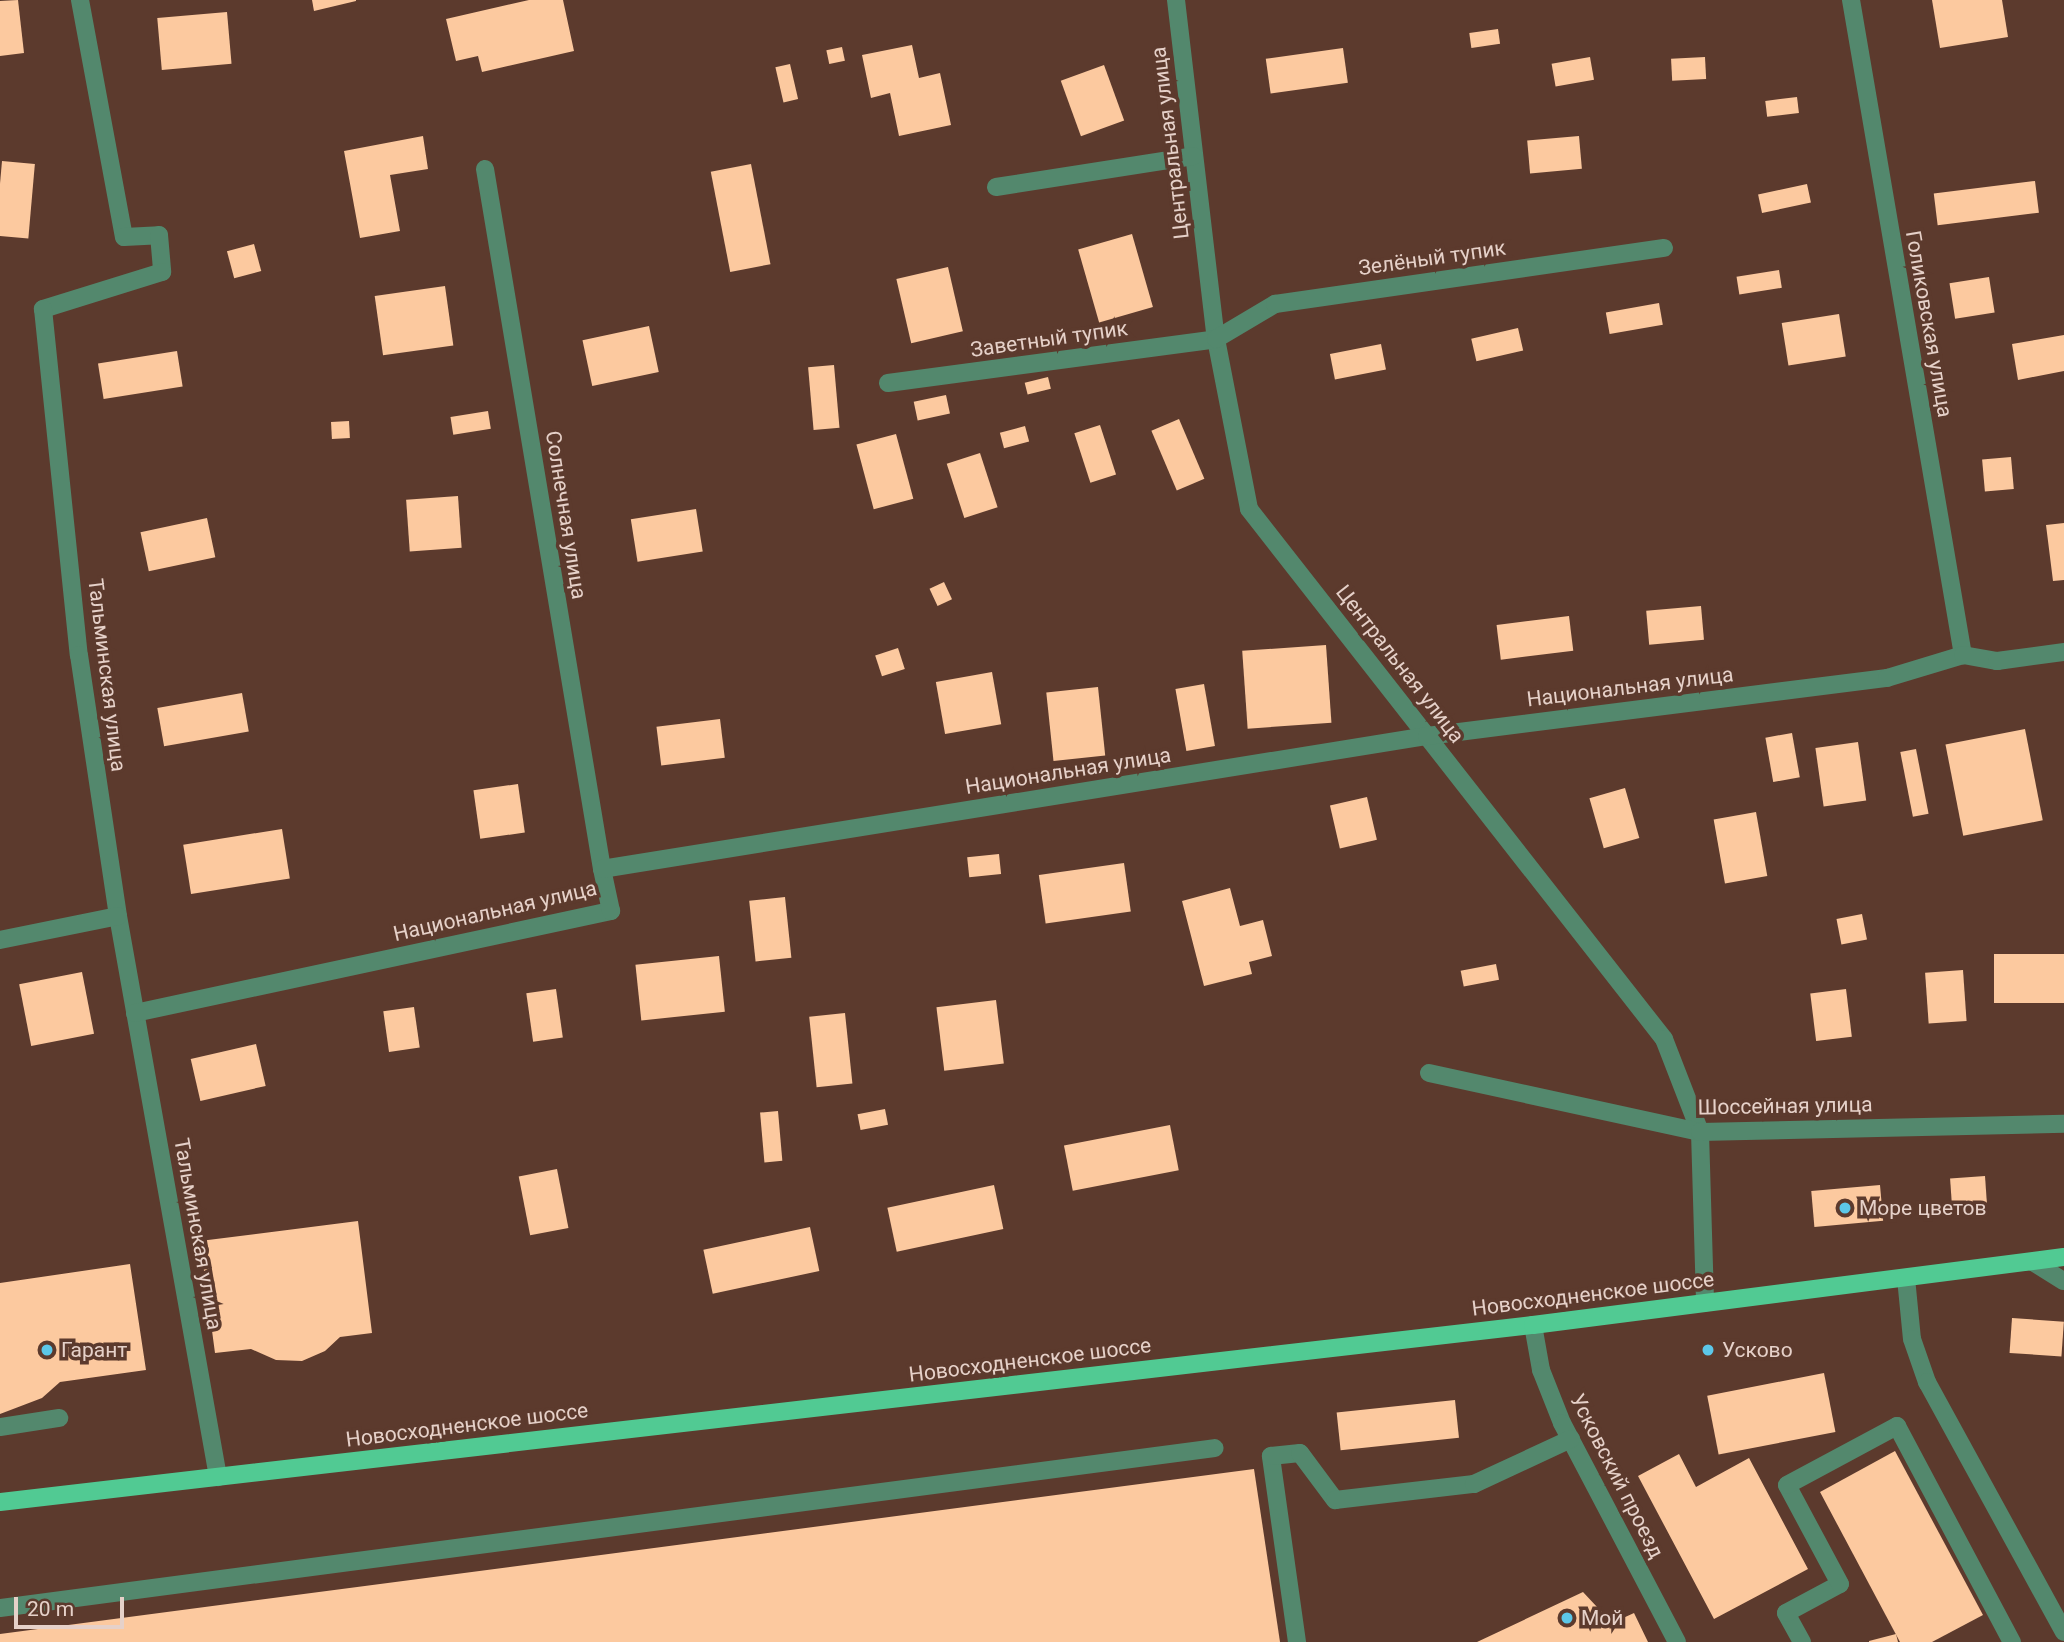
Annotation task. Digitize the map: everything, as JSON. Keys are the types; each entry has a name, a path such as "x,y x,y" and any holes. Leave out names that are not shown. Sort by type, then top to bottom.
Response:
{"main road":[{"name":"Новосходненское шоссе","path":"0,1502 1534,1325 2064,1257"}],"street":[{"name":"Тальминская улица","path":"80,0 124,237 159,235 162,272 43,309 79,655 118,916 218,1477"},
{"name":"Центральная улица","path":"1176,0 1216,340 1250,509 1664,1038 1700,1132 1705,1303"},
{"name":"Голиковская улица","path":"1851,0 1963,655"},
{"path":"996,187 1194,156"},
{"name":"Солнечная улица","path":"485,169 602,870"},
{"name":"Зелёный тупик","path":"1216,340 1275,304 1664,248"},
{"name":"Заветный тупик","path":"888,383 1216,340"},
{"name":"Национальная улица","path":"135,1013 611,911 602,870 1427,736 1887,678 1963,655 1997,661 2064,652"},
{"path":"0,940 118,916"},
{"name":"Шоссейная улица","path":"1429,1073 1700,1132 2064,1124"},
{"path":"2034,1262 2064,1281"},
{"path":"1906,1278 1912,1339 1927,1382 2064,1632"},
{"name":"Усковский проезд","path":"1534,1325 1541,1370 1571,1439 1677,1642"},
{"path":"0,1427 59,1418"},
{"path":"1801,1642 1786,1613 1840,1584 1787,1485 1897,1426 2012,1642"},
{"path":"1297,1642 1270,1456 1300,1453 1335,1500 1474,1484 1571,1439"},
{"path":"0,1608 1215,1448"}],"building":[{"path":"18,0 24,53 0,56 0,1"},
{"path":"312,0 356,0 356,1 314,11"},
{"path":"529,0 563,0 574,51 482,72 478,56 456,61 446,19"},
{"path":"1932,0 2002,0 2008,37 1940,48"},
{"path":"227,12 232,64 162,70 157,18"},
{"path":"1498,29 1500,44 1471,48 1469,33"},
{"path":"912,45 919,78 940,73 951,125 899,136 890,93 871,98 862,55"},
{"path":"842,47 845,61 829,64 826,50"},
{"path":"1343,48 1348,83 1271,94 1266,59"},
{"path":"1590,57 1594,80 1556,86 1552,64"},
{"path":"1705,57 1706,79 1672,81 1671,59"},
{"path":"790,64 798,99 783,102 775,67"},
{"path":"1104,65 1124,120 1081,136 1061,81"},
{"path":"1797,97 1799,113 1767,117 1765,101"},
{"path":"423,136 428,169 390,175 400,231 360,238 344,151"},
{"path":"1579,136 1582,169 1530,173 1527,141"},
{"path":"2,161 35,164 28,239 0,236"},
{"path":"751,164 770,264 730,272 711,172"},
{"path":"2035,181 2039,213 1938,225 1934,193"},
{"path":"1807,184 1811,203 1762,213 1758,194"},
{"path":"1132,234 1153,307 1099,322 1078,249"},
{"path":"254,244 261,271 234,278 227,251"},
{"path":"948,267 963,331 911,343 896,279"},
{"path":"1779,270 1782,288 1739,295 1737,277"},
{"path":"1989,277 1995,313 1955,319 1949,283"},
{"path":"445,286 453,345 383,355 375,296"},
{"path":"1659,303 1663,325 1610,334 1606,312"},
{"path":"1839,314 1846,356 1788,366 1782,323"},
{"path":"649,326 659,372 592,386 582,340"},
{"path":"1518,328 1523,350 1476,361 1471,339"},
{"path":"2064,335 2064,371 2018,380 2012,344"},
{"path":"1381,344 1386,370 1335,379 1330,354"},
{"path":"177,351 183,387 104,399 98,364"},
{"path":"834,365 839,428 814,430 808,367"},
{"path":"1048,377 1051,389 1028,394 1025,383"},
{"path":"946,395 950,414 918,420 914,402"},
{"path":"488,411 491,429 453,435 450,417"},
{"path":"1179,419 1204,479 1177,491 1151,431"},
{"path":"349,421 350,438 332,439 331,422"},
{"path":"1100,425 1116,474 1090,483 1074,433"},
{"path":"1025,426 1029,441 1004,448 1000,433"},
{"path":"896,434 913,499 874,509 856,445"},
{"path":"980,453 998,507 964,518 947,464"},
{"path":"2011,457 2014,489 1985,491 1982,460"},
{"path":"458,496 462,548 410,552 406,500"},
{"path":"696,509 703,551 638,562 631,519"},
{"path":"207,518 215,557 149,571 140,532"},
{"path":"2064,523 2064,580 2053,581 2046,525"},
{"path":"944,582 952,599 938,606 929,589"},
{"path":"1701,606 1704,640 1649,645 1646,611"},
{"path":"1569,616 1573,651 1501,660 1497,625"},
{"path":"1326,645 1331,723 1248,729 1242,651"},
{"path":"898,648 905,669 882,676 875,655"},
{"path":"992,672 1001,724 945,734 936,682"},
{"path":"1204,684 1215,746 1186,751 1175,689"},
{"path":"1098,687 1105,756 1053,761 1046,692"},
{"path":"242,693 249,731 164,746 157,708"},
{"path":"720,719 725,758 661,766 656,727"},
{"path":"2025,729 2043,820 1963,836 1945,744"},
{"path":"1792,733 1800,777 1773,782 1765,738"},
{"path":"1858,742 1866,800 1824,806 1815,748"},
{"path":"1916,749 1929,814 1913,817 1900,752"},
{"path":"518,784 525,833 480,839 473,790"},
{"path":"1625,788 1639,838 1604,848 1589,798"},
{"path":"1367,797 1377,840 1340,848 1330,806"},
{"path":"1756,812 1767,876 1725,883 1714,819"},
{"path":"282,829 290,878 191,894 183,845"},
{"path":"999,854 1001,874 969,877 967,857"},
{"path":"1124,863 1131,912 1046,923 1039,875"},
{"path":"1230,888 1240,926 1263,920 1272,956 1249,962 1252,974 1204,986 1182,901"},
{"path":"785,897 791,958 756,961 749,901"},
{"path":"1862,914 1867,940 1841,944 1836,919"},
{"path":"1994,954 2064,954 2064,1003 1994,1003"},
{"path":"719,956 725,1012 641,1020 635,965"},
{"path":"1496,964 1499,980 1464,987 1461,971"},
{"path":"1963,970 1967,1021 1929,1024 1925,973"},
{"path":"82,972 94,1034 31,1046 19,984"},
{"path":"556,989 563,1038 533,1042 526,993"},
{"path":"1846,989 1852,1037 1816,1041 1810,993"},
{"path":"996,1000 1004,1064 944,1071 936,1007"},
{"path":"414,1007 420,1048 389,1052 383,1011"},
{"path":"845,1013 852,1084 817,1087 809,1017"},
{"path":"256,1044 266,1086 200,1101 191,1059"},
{"path":"885,1109 888,1125 861,1130 858,1114"},
{"path":"778,1111 782,1161 764,1162 760,1113"},
{"path":"1170,1125 1179,1170 1073,1191 1064,1146"},
{"path":"557,1169 568,1228 530,1235 519,1176"},
{"path":"1985,1176 1987,1203 1952,1205 1950,1178"},
{"path":"994,1185 1003,1229 897,1252 887,1208"},
{"path":"1880,1185 1883,1221 1814,1227 1811,1191"},
{"path":"358,1221 372,1333 340,1337 325,1351 302,1361 276,1360 251,1349 215,1353 200,1241"},
{"path":"810,1227 819,1271 713,1294 703,1250"},
{"path":"130,1264 146,1370 60,1382 42,1398 0,1414 0,1283"},
{"path":"2012,1318 2064,1322 2061,1357 2010,1353"},
{"path":"1824,1373 1835,1432 1719,1455 1707,1396"},
{"path":"1455,1400 1459,1438 1341,1450 1337,1412"},
{"path":"1895,1451 1983,1615 1932,1642 1900,1642 1820,1492"},
{"path":"1679,1454 1696,1487 1749,1458 1808,1569 1714,1619 1638,1476"},
{"path":"1254,1469 1280,1642 0,1642 0,1634"},
{"name":"Мой","path":"1583,1592 1612,1623 1634,1613 1648,1642 1477,1642"},
{"path":"1896,1634 1898,1642 1869,1642 1869,1641"}],"place":[{"name":"Море цветов","path":"1845,1208"},
{"name":"Гарант","path":"47,1350"},
{"name":"Усково","path":"1708,1350"},
{"name":"Мой","path":"1567,1618"}]}
